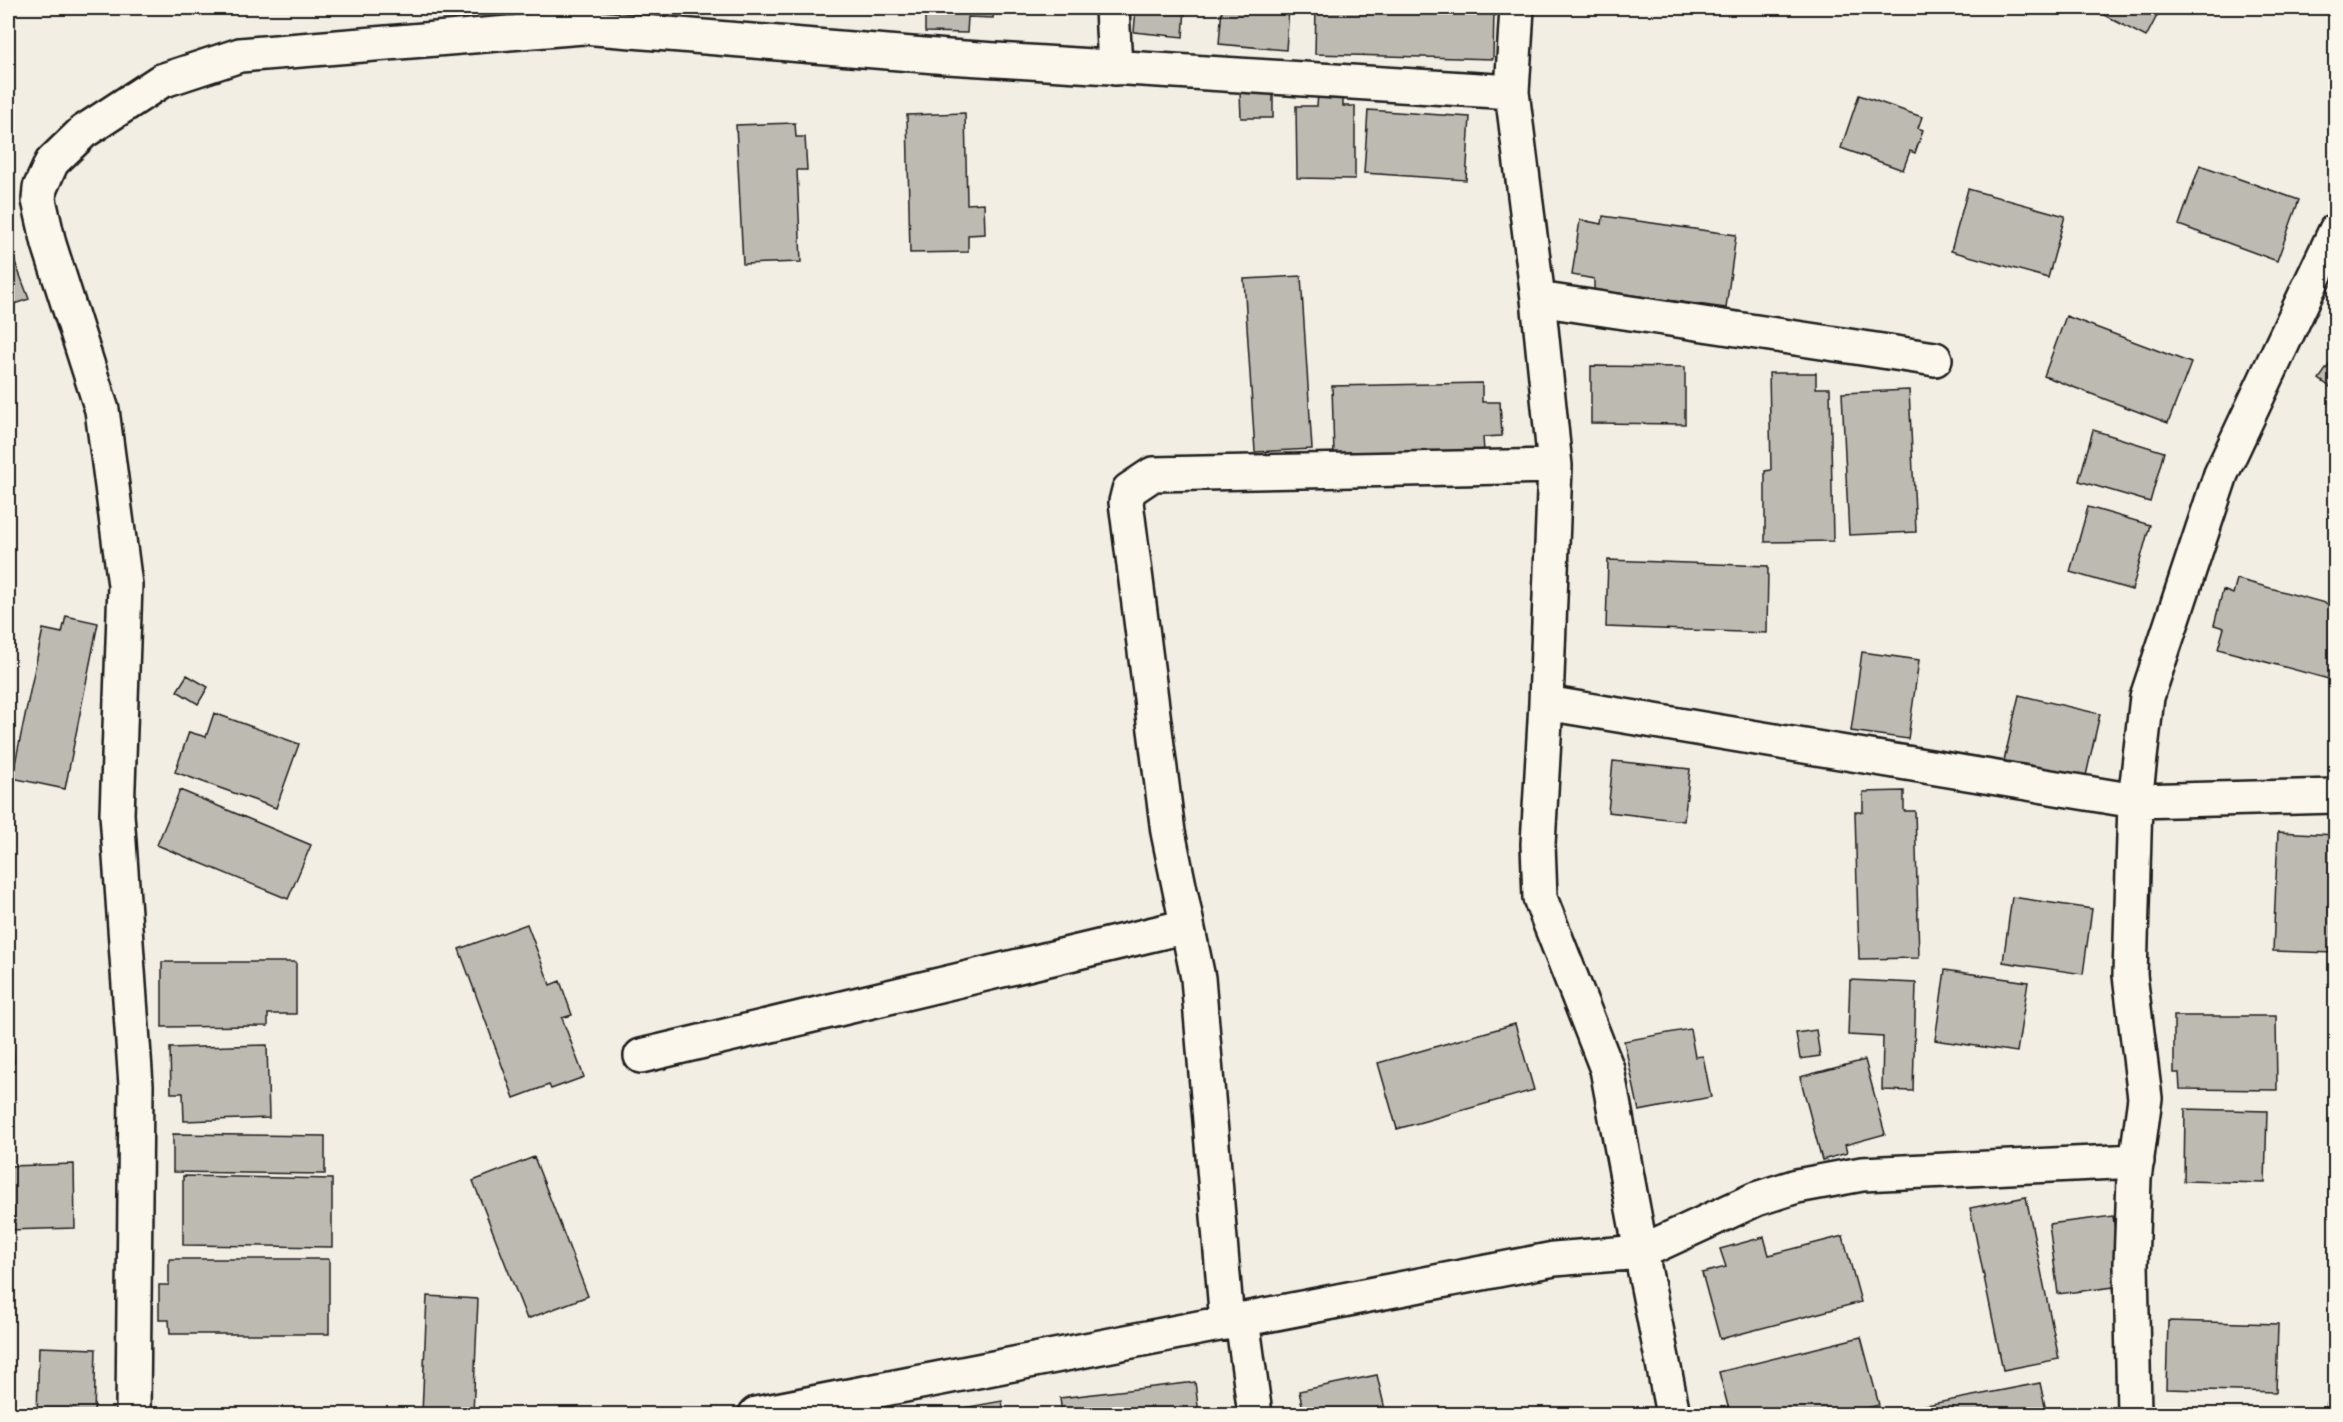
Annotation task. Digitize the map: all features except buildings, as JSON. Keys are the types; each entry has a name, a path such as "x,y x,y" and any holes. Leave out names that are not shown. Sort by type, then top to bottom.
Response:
{"street":[{"path":"1112,8 1115,68"},
{"path":"1516,8 1512,92 1538,299 1555,465 1538,844 1540,898 1606,1069 1673,1414"},
{"path":"133,1414 136,1085 117,814 125,585 102,410 49,244 39,200 40,188 52,162 83,132 161,81 240,55 583,27 948,57 1512,92"},
{"path":"2134,1414 2131,1264 2134,1179 2145,1098 2130,975 2135,801 2147,697 2221,474 2336,230"},
{"path":"1538,299 1935,359"},
{"path":"1255,1414 1234,1321 1197,978 1168,832 1126,502 1129,490 1153,474 1555,465"},
{"path":"1546,703 2135,801 2336,796"},
{"path":"641,1056 1187,926"},
{"path":"756,1414 840,1406 1234,1321 1554,1259 1641,1252 1756,1199 1797,1186 1862,1174 2137,1161"}]}
